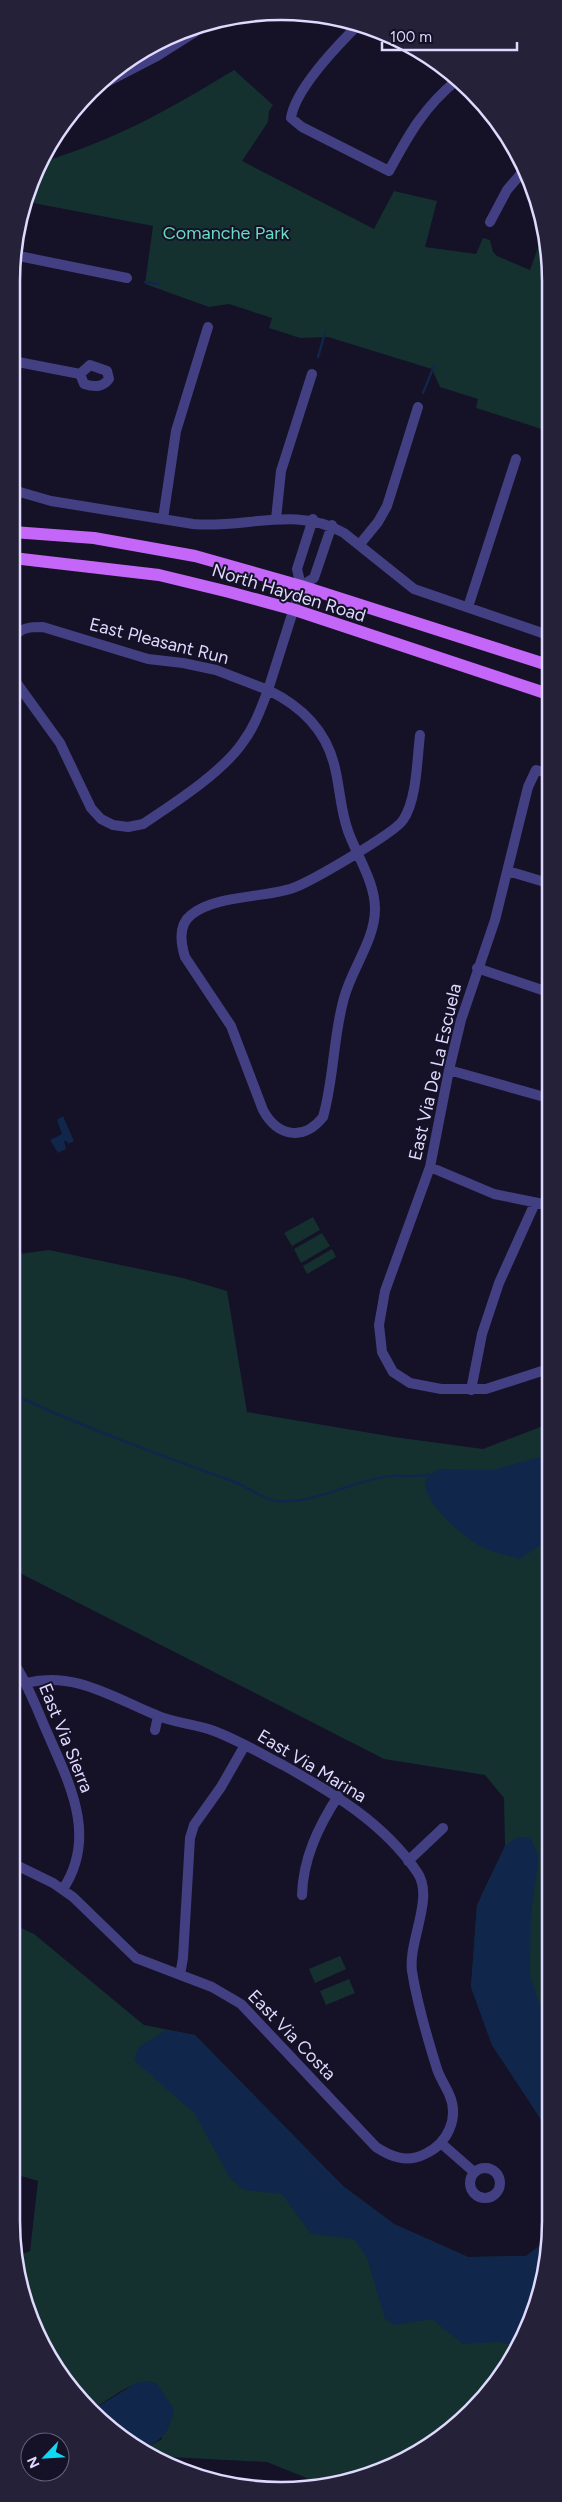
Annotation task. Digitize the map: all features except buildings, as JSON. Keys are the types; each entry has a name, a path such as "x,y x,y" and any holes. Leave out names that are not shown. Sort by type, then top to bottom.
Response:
{"main road":[{"name":"North Hayden Road","path":"20,533 94,538 213,561 301,586 542,663"},
{"name":"North Hayden Road","path":"20,559 159,575 295,610 542,692"}],"street":[{"path":"353,30 320,67 293,106 291,118 302,127 389,171 414,124 441,93 452,84"},
{"path":"122,74 157,56 184,39"},
{"path":"490,222 507,190 519,175"},
{"path":"21,257 126,278"},
{"path":"163,519 176,431 208,327"},
{"path":"20,362 80,374"},
{"path":"276,519 281,471 312,374"},
{"path":"360,544 378,522 387,506 418,407"},
{"path":"468,607 516,459"},
{"path":"20,492 51,501 209,525 276,519 313,519 332,526 360,544 414,589 542,633"},
{"path":"20,688 60,743 91,808 101,819 113,825 128,827 143,824 223,764 243,743 257,720 295,610 301,586 297,569 313,519"},
{"path":"301,586 314,578 332,526"},
{"name":"East Pleasant Run","path":"20,630 30,626 43,627 148,659 183,663 216,670 268,690 288,700 309,718 329,749 334,762 344,816 357,853 375,896 372,928 344,996 323,1118 311,1129 292,1134 280,1130 268,1120 231,1026 185,957 181,944 182,928 189,916 203,906 294,888 357,853 394,830 403,821 413,795 420,735"},
{"name":"East Via De La Escuela","path":"470,1390 441,1389 410,1384 393,1372 382,1352 379,1325 385,1291 430,1167 461,1020 495,920 528,787 536,770 542,772"},
{"path":"508,871 542,881"},
{"path":"478,968 542,990"},
{"path":"449,1070 542,1096"},
{"path":"430,1167 494,1194 542,1205"},
{"path":"535,1203 499,1283 482,1334 470,1390 486,1389 542,1371"},
{"name":"East Via Sierra","path":"20,1673 67,1777 77,1807 78,1849 75,1865 63,1890"},
{"name":"East Via Marina","path":"26,1683 47,1679 78,1682 158,1716 196,1725 245,1745 338,1796 362,1814 408,1860 418,1873 423,1890 412,1954 414,1982 437,2070 450,2095 452,2108 450,2129 442,2144"},
{"path":"155,1730 158,1716"},
{"path":"180,1975 183,1958 190,1838 194,1825 221,1787 245,1745"},
{"path":"302,1896 302,1879 311,1847 338,1796"},
{"path":"408,1860 443,1828"},
{"name":"East Via Costa","path":"20,1867 63,1890 101,1922 116,1941 136,1958 212,1987 241,2004 376,2146 388,2155 410,2158 430,2152 442,2144"},
{"path":"442,2144 474,2172"}],"green space":[{"name":"Comanche Park","path":"234,70 273,105 269,111 268,122 242,161 374,229 394,191 437,201 425,247 476,254 483,238 490,240 493,252 497,256 530,270 539,244 542,281 542,429 476,408 478,399 440,387 432,369 328,337 300,338 269,328 272,318 229,304 209,307 145,284 153,226 32,203 50,159 118,134"},
{"path":"313,1217 320,1230 292,1246 284,1233"},
{"path":"322,1233 330,1246 301,1263 294,1249"},
{"path":"332,1249 336,1257 307,1274 303,1266"},
{"path":"49,1250 183,1278 227,1291 247,1412 394,1437 483,1449 542,1426 542,2121 492,2045 471,1987 477,1905 505,1846 504,1798 485,1775 384,1759 20,1573 20,1254"},
{"path":"20,1928 34,1934 144,2025 195,2035 343,2186 394,2224 468,2257 526,2256 541,2245 540,2255 533,2289 515,2336 498,2366 466,2406 426,2438 396,2455 349,2473 312,2480 267,2462 170,2457 150,2447 162,2439 157,2384 149,2382 140,2383 123,2390 96,2406 74,2380 55,2352 40,2321 29,2289 22,2254 30,2251 38,2181 20,2176"},
{"path":"340,1956 346,1969 315,1983 309,1969"},
{"path":"349,1979 355,1993 326,2005 320,1991"}],"water":[{"path":"63,1116 74,1141 68,1144 67,1141 64,1141 66,1149 58,1153 50,1140 62,1134 57,1120"},
{"path":"542,1457 542,1544 520,1559 486,1549 465,1536 445,1518 430,1498 426,1489 425,1480 438,1469 492,1470"},
{"path":"517,1837 530,1837 539,1856 531,1914 530,1976 542,2011 542,2121 492,2045 471,1987 477,1905 505,1846"},
{"path":"166,2030 195,2035 343,2186 394,2224 468,2257 526,2256 541,2245 533,2289 522,2321 511,2345 498,2342 463,2344 432,2319 395,2325 385,2319 367,2258 354,2239 311,2234 282,2194 243,2190 230,2178 195,2114 134,2060 139,2047"},
{"path":"148,2381 157,2384 174,2409 165,2434 148,2446 122,2428 97,2407 136,2383"}],"waterway":[{"path":"145,282 158,284"},
{"path":"318,357 325,333"},
{"path":"423,393 434,366"},
{"path":"20,1398 95,1430 235,1482 261,1496 277,1501 307,1499 376,1478 429,1474 432,1476"}]}
